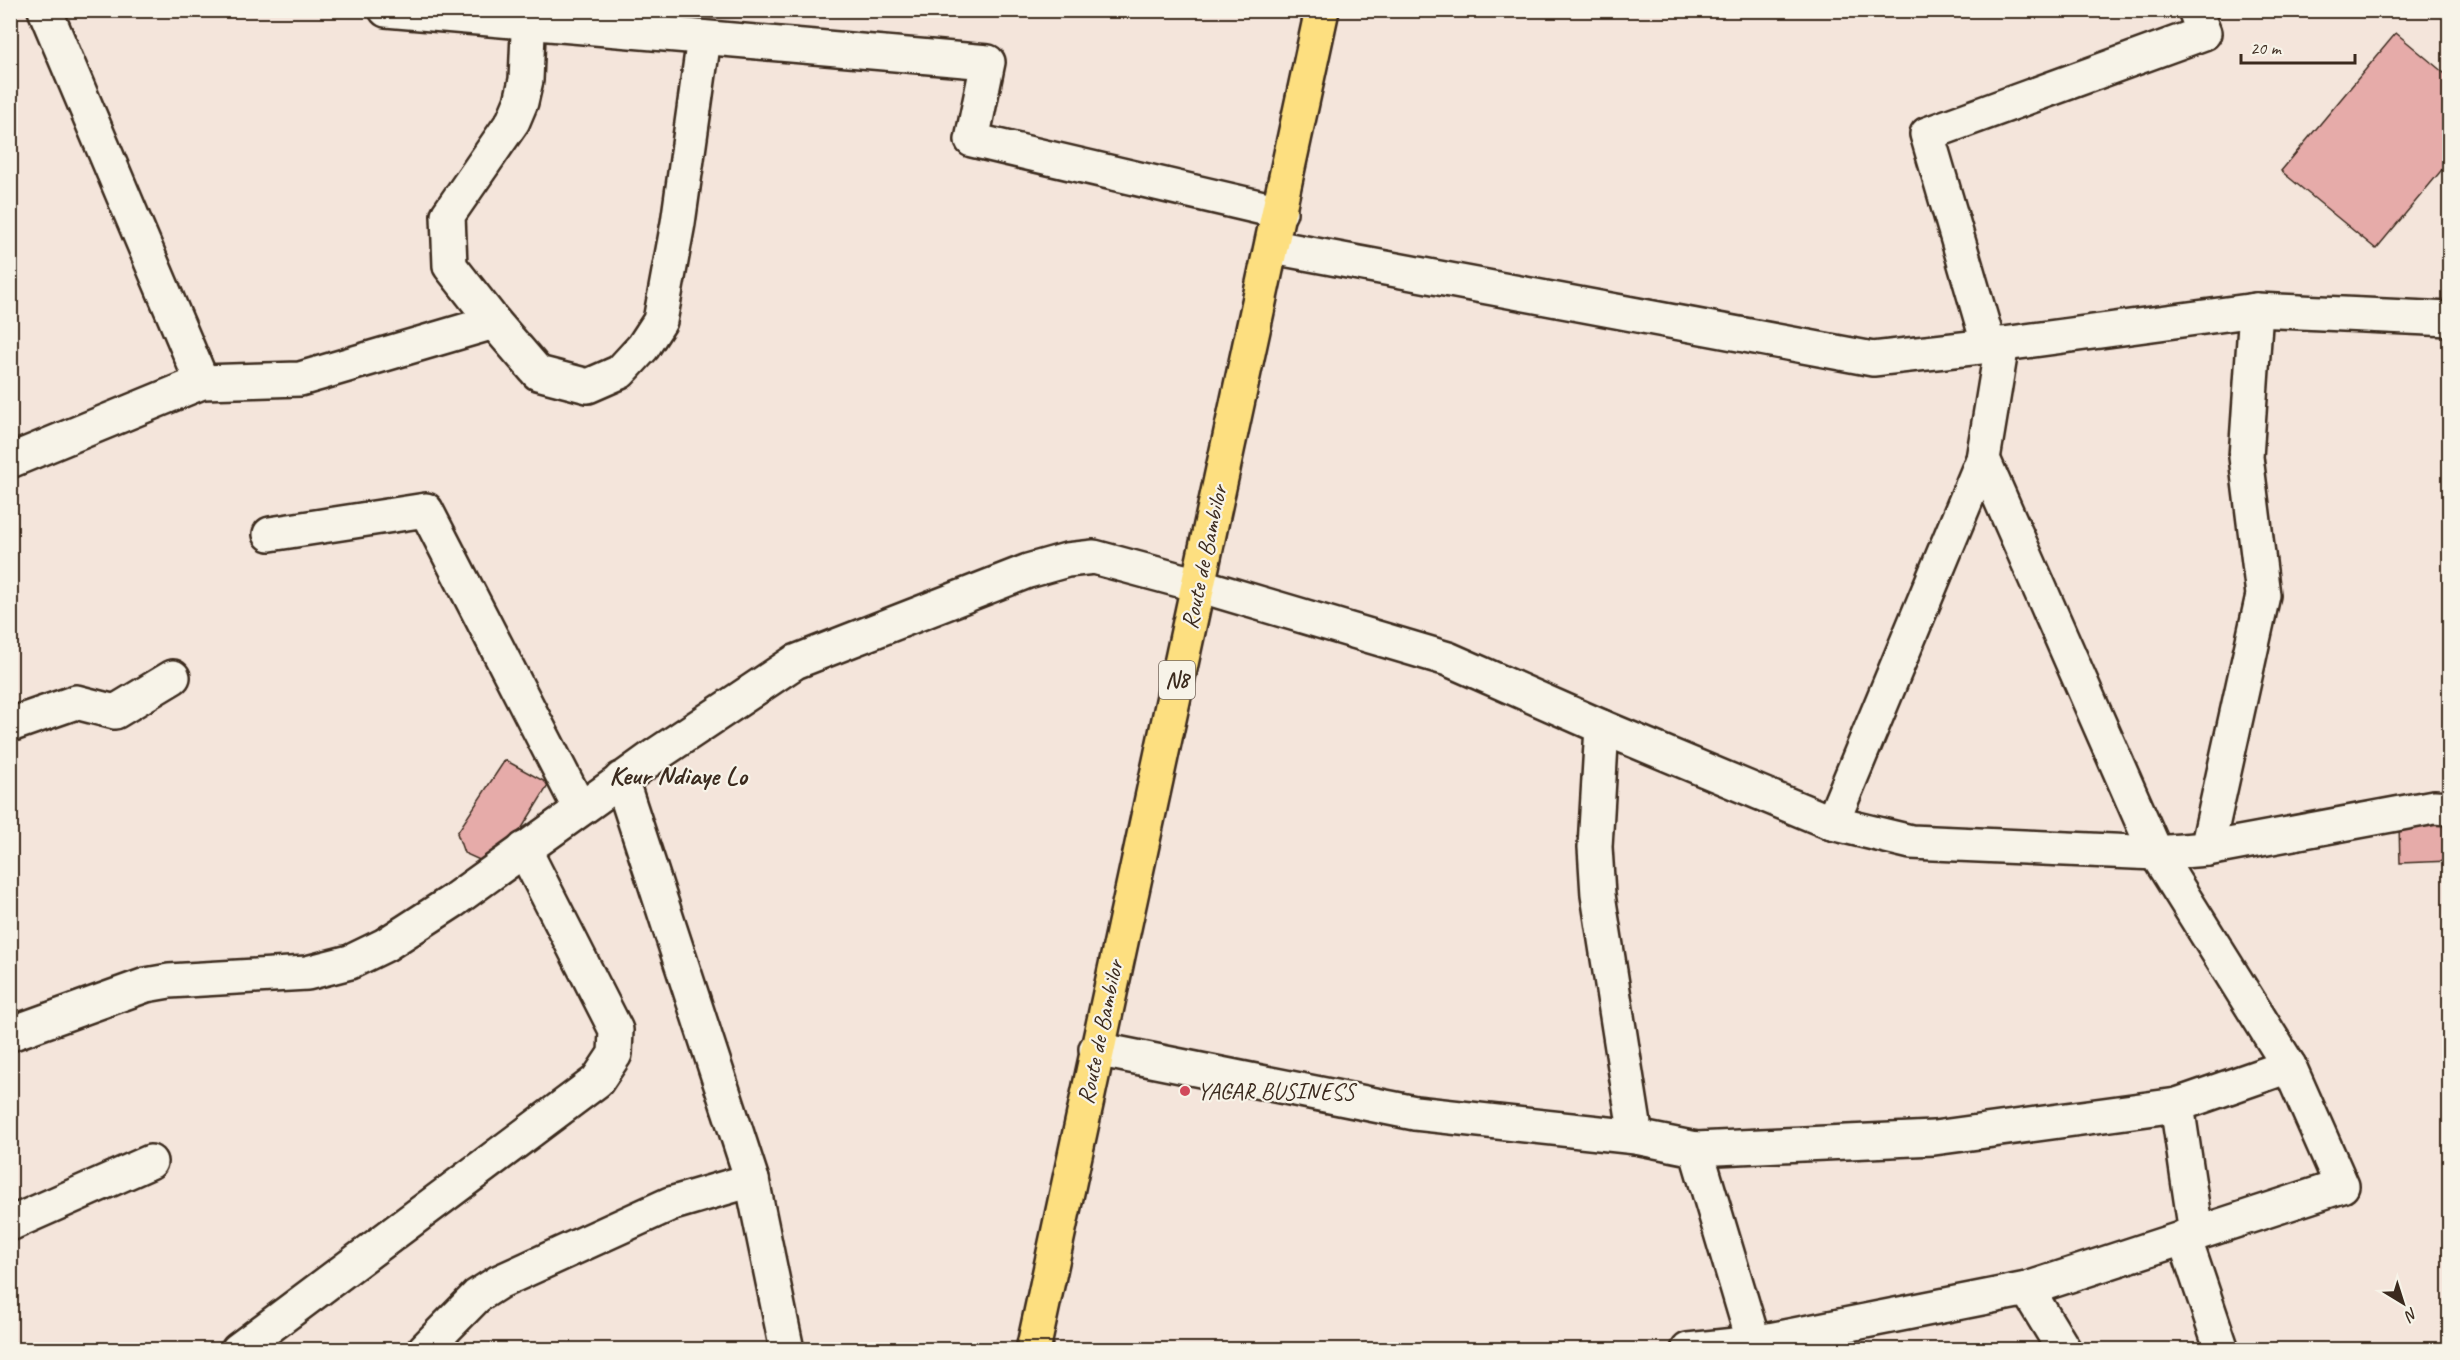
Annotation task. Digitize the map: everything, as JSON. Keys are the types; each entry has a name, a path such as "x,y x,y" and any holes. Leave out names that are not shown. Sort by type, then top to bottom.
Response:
{"main road":[{"name":"Route de Bambilor","path":"1033,1350 1096,1049 1273,247 1322,10"}],"street":[{"path":"45,10 202,382"},
{"path":"386,10 529,17 704,38 988,62 972,140 1280,212"},
{"path":"1832,823 1983,459 1996,345 1927,134 2204,33 2195,10"},
{"path":"529,17 526,80 521,102 513,122 448,215 450,266 538,373 588,386 620,372 643,347 660,321 678,223 704,38"},
{"path":"1273,247 1873,359 2256,310 2450,319"},
{"path":"2207,849 2263,595 2246,457 2256,310"},
{"path":"10,461 202,382 300,379 494,322"},
{"path":"1688,1350 1755,1346 2027,1289 2342,1186 2289,1066 2156,853 1983,459"},
{"path":"270,534 426,510 580,809"},
{"path":"10,1034 146,985 169,981 307,974 350,962 385,945 453,901 621,779 795,662 1028,571 1066,560 1094,557 1198,585 1448,659 1602,727 1832,823 1911,842 2156,853 2207,849 2434,807 2450,808"},
{"path":"10,725 76,702 115,712 172,677"},
{"path":"1602,727 1594,847 1598,895 1636,1137"},
{"path":"621,779 752,1180 787,1350"},
{"path":"238,1350 597,1081 615,1054 616,1030 524,849"},
{"path":"1096,1049 1415,1113 1636,1137 1696,1149 1934,1138 2177,1105 2289,1066"},
{"path":"2177,1105 2190,1235 2222,1350"},
{"path":"1696,1149 1755,1346"},
{"path":"10,1224 150,1162"},
{"path":"424,1350 477,1296 499,1282 670,1204 752,1180"},
{"path":"2027,1289 2064,1350"}],"building":[{"path":"2396,33 2450,78 2450,160 2376,249 2281,171"},
{"path":"505,760 549,784 506,854 484,862 464,853 457,833"},
{"path":"2450,823 2450,861 2400,863 2399,825"}],"place":[{"name":"YACAR BUSINESS","path":"1185,1091"}],"district":[{"name":"Keur Ndiaye Lo","path":"678,775"}]}
